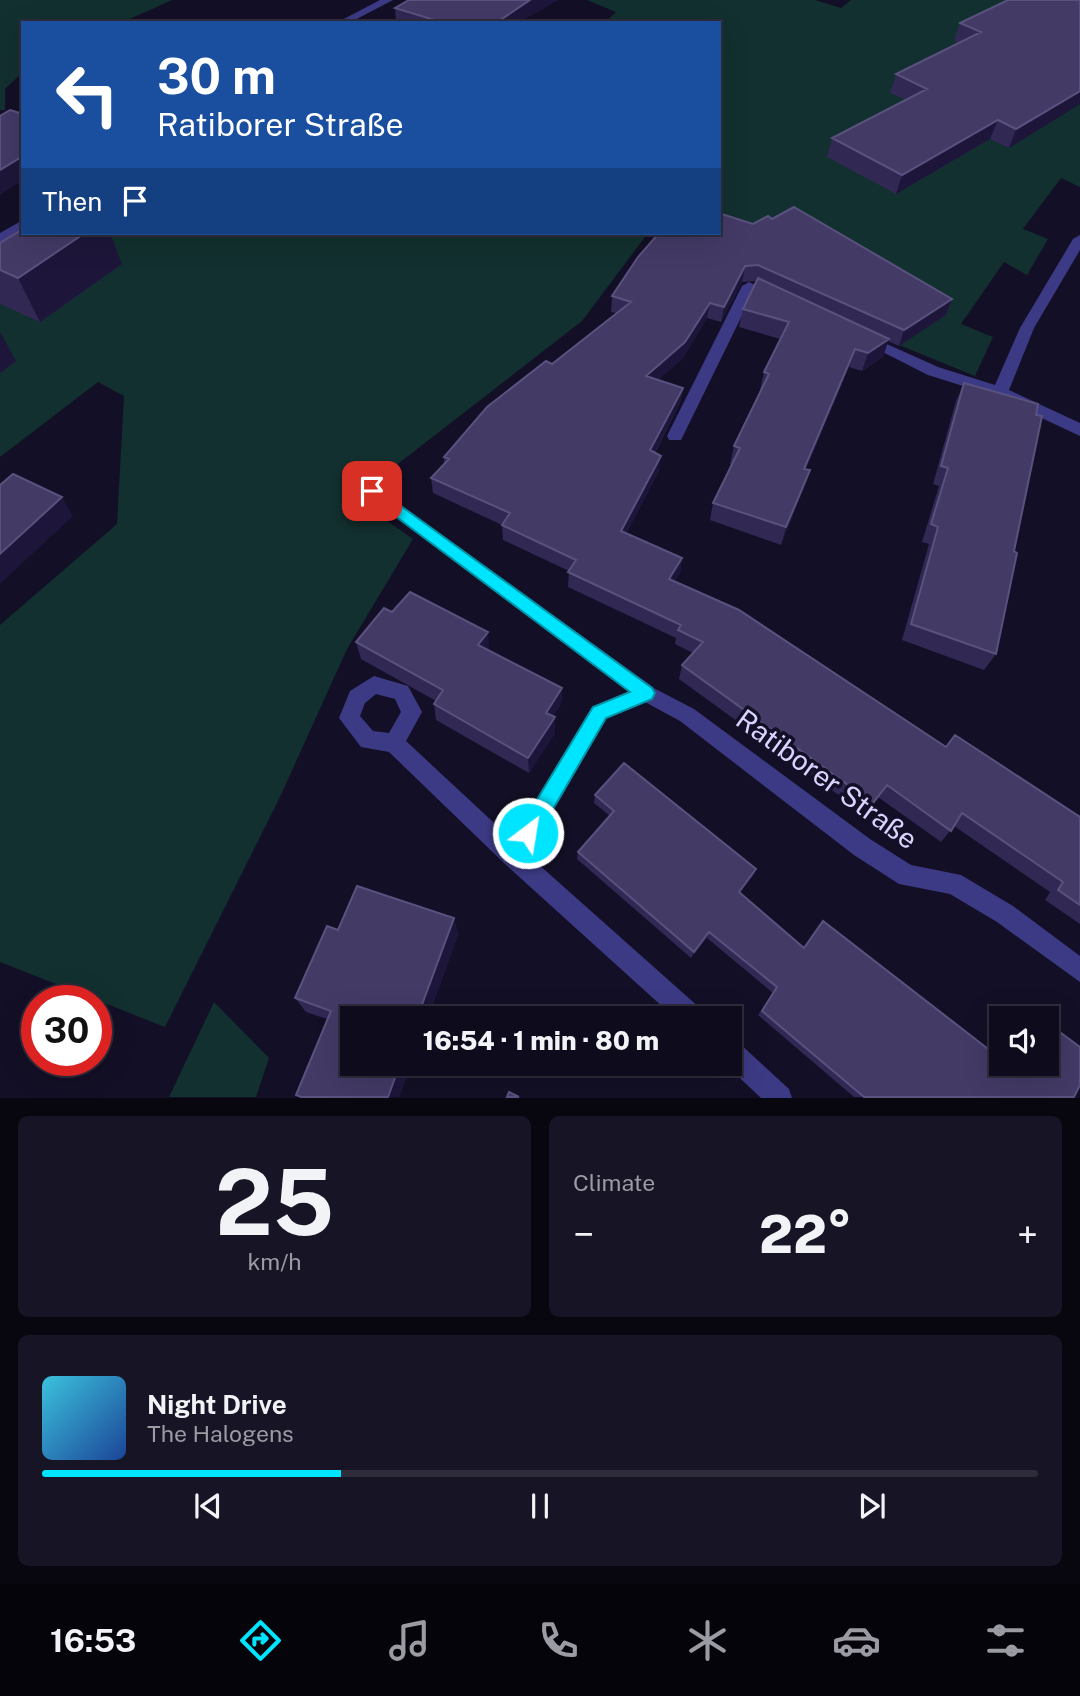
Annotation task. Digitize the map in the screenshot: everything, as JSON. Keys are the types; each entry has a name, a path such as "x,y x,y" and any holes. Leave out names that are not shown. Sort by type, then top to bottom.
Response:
{"street":[{"path":"345,21 388,0"},
{"path":"0,239 21,224"},
{"path":"1000,392 1027,328 1080,239"},
{"path":"675,436 749,286 786,303"},
{"path":"848,332 933,371 1000,392 1080,430"},
{"name":"Ratiborer Straße","path":"372,491 646,693 687,715 862,847 907,876 953,883 1005,914 1080,970"},
{"path":"514,857 599,713 646,693"},
{"path":"394,743 514,857 679,1006"},
{"path":"742,1063 780,1097"}],"green space":[{"path":"0,0 172,0 125,21 21,21 21,74 5,89 5,110 0,110"},
{"path":"587,0 815,0 841,8 851,0 1080,0 1080,187 1061,178 1023,229 1048,239 1027,275 1004,262 961,324 993,337 975,376 872,334 703,255 718,235 721,235 721,21 606,21 616,12"},
{"path":"46,235 646,235 582,321 354,498 413,539 347,649 280,797 165,1027 112,1006 112,985 58,985 0,962 0,625 117,524 124,396 98,382 0,457 0,265"},
{"path":"214,1002 269,1058 256,1097 169,1097"}],"building":[{"path":"409,0 530,0 499,21 437,21 395,8"},
{"path":"1008,0 1080,0 1080,91 1016,129 998,120 902,175 832,138 927,89 896,74 981,32 960,23"},
{"path":"10,110 21,113 21,157 0,170 0,116"},
{"path":"794,207 952,299 904,330 758,265 745,266 724,307 710,303 685,342 646,376 683,388 650,450 661,456 621,531 682,558 669,579 739,610 946,747 955,735 1080,817 1080,905 1058,890 1063,882 962,813 951,831 887,785 873,803 682,665 703,642 678,630 681,625 568,572 576,560 502,525 510,513 431,478 449,459 444,457 487,407 546,361 552,364 631,302 612,296 638,257 657,235 721,235 721,214 753,224 768,216 772,219"},
{"path":"21,230 21,235 82,235 18,278 0,270 0,243"},
{"path":"758,278 889,339 868,353 855,349 804,469 810,470 786,527 713,503 740,448 734,446 769,374 764,372 789,322 743,309"},
{"path":"964,383 1038,404 1036,415 1042,416 996,654 911,624 938,527 931,524 948,468 941,466"},
{"path":"13,474 62,497 0,554 0,485"},
{"path":"410,592 488,632 478,645 562,688 546,713 555,717 528,758 434,704 443,690 356,642 384,608 392,612"},
{"path":"624,763 756,869 739,892 804,948 823,921 989,1050 989,1076 1059,1076 1059,1032 1080,1047 1080,1085 1074,1097 864,1097 762,1011 777,987 709,932 694,952 578,852 614,811 595,795"},
{"path":"357,886 454,918 421,1006 340,1006 340,1076 396,1076 388,1097 296,1095 331,1011 295,998 327,926 338,930"}],"route":[{"path":"372,491 646,693 599,713 528,833"}]}
